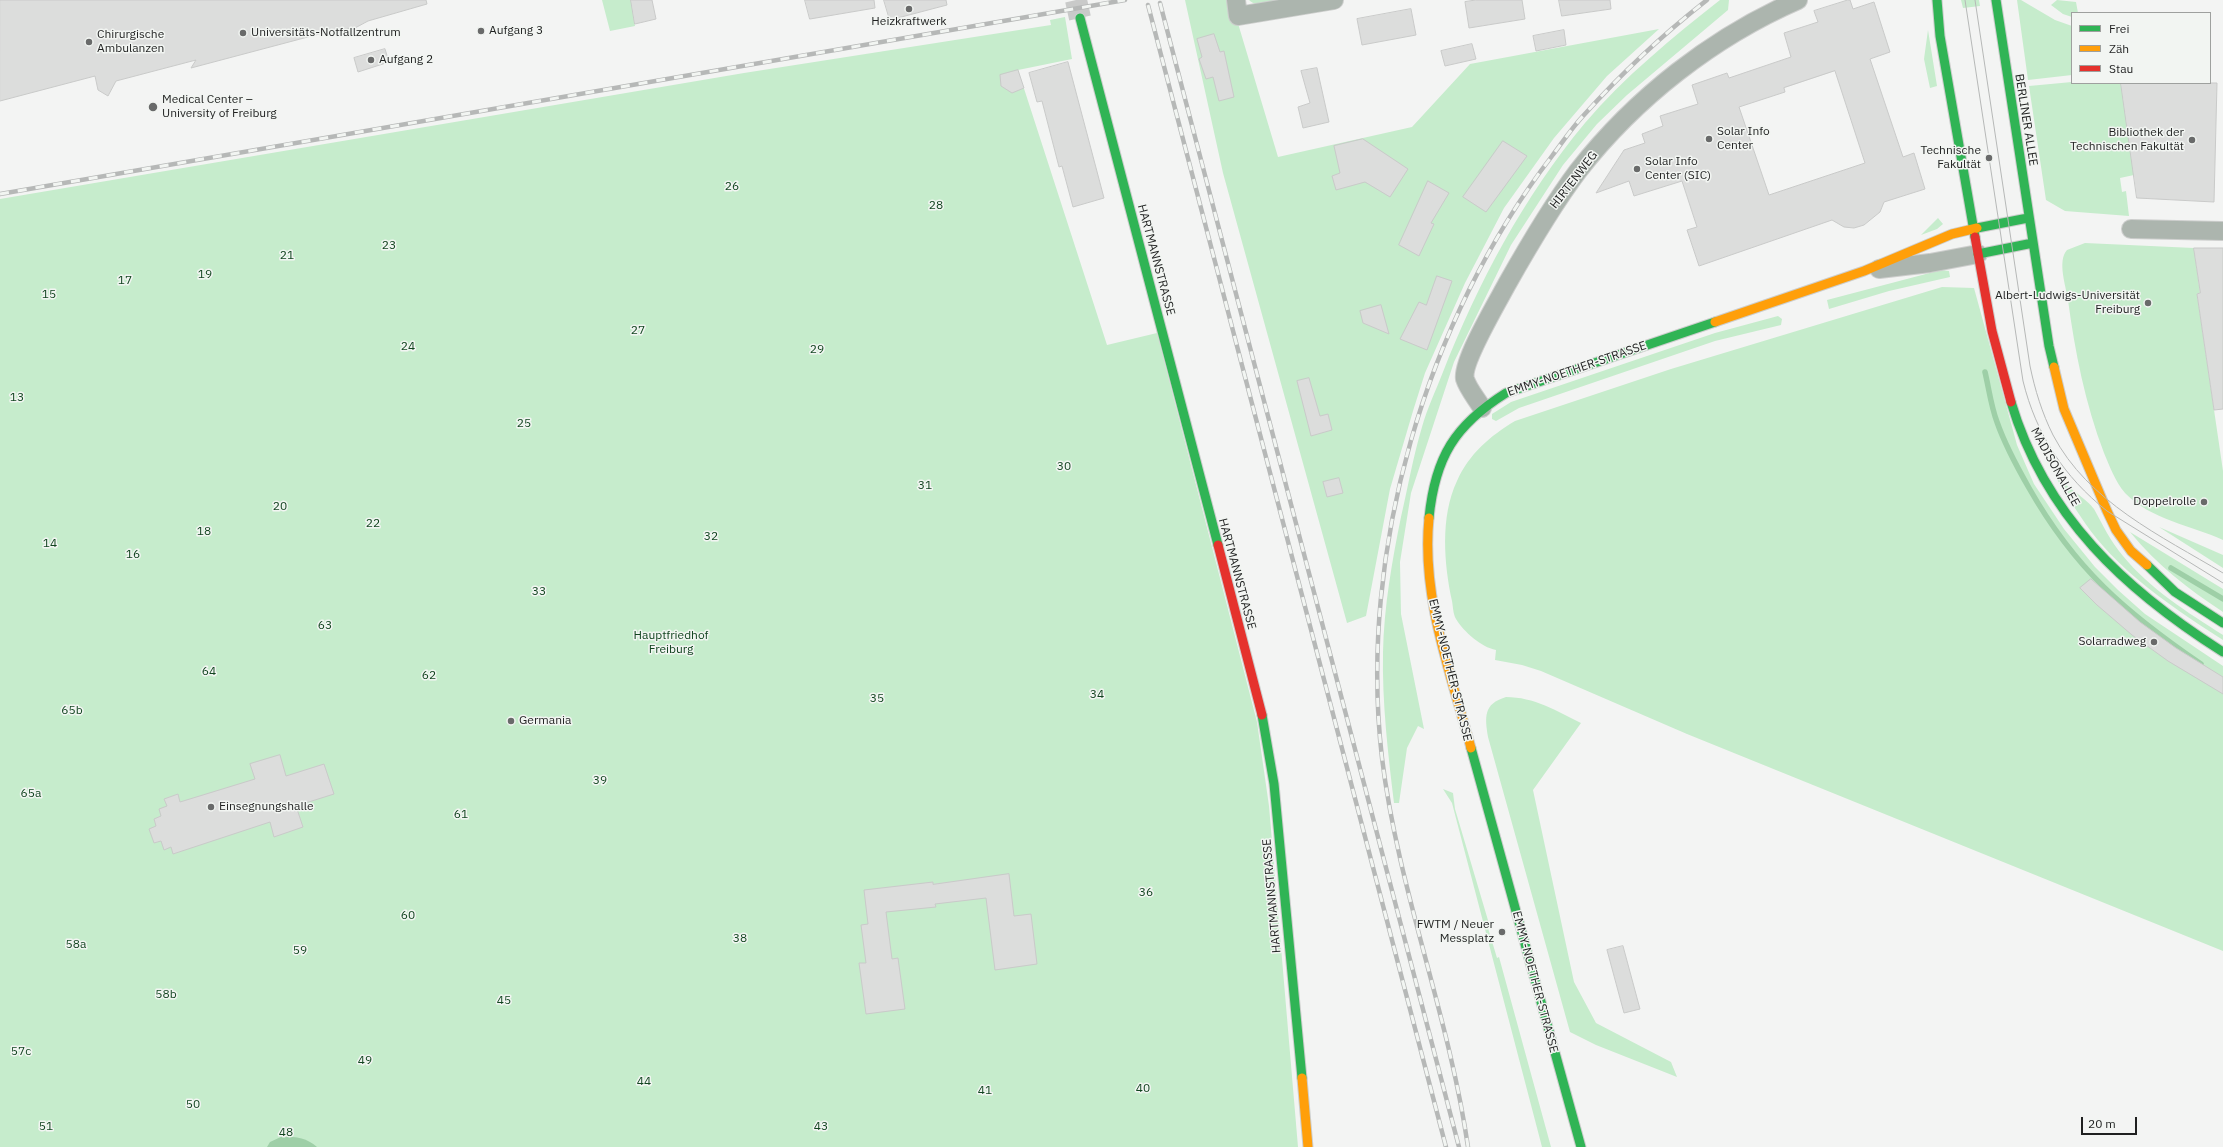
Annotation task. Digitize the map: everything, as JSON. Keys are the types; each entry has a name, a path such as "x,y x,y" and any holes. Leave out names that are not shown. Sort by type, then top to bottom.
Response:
{"street":[{"path":"1236,0 1238,16 1334,0"},
{"name":"HIRTENWEG","path":"1482,408 1465,379 1466,363 1501,295 1542,223 1579,171 1632,111 1695,58 1769,6 1798,0"},
{"path":"1936,0 1940,36 1974,228"},
{"name":"BERLINER ALLEE","path":"1996,0 2033,243"},
{"name":"HARTMANNSTRASSE","path":"1080,18 1264,722 1274,784 1308,1147"},
{"name":"EMMY-NOETHER-STRASSE","path":"1581,1147 1442,647 1430,585 1427,558 1429,510 1434,478 1444,455 1457,435 1482,408 1506,393 1864,271 1939,239 2006,220 2028,218"},
{"name":"MADISONALLEE","path":"1974,228 1997,350 2010,403 2024,439 2051,490 2068,517 2124,581 2181,626 2223,652"},
{"path":"2131,229 2223,230"},
{"path":"1978,254 2033,243 2049,346 2064,409 2116,530 2131,551 2151,572 2175,592 2223,623"},
{"name":"EMMY-NOETHER-STRASSE","path":"1864,271 1930,263 1978,254"}],"green space":[{"path":"602,0 631,0 635,26 610,31"},
{"path":"1185,0 1231,0 1278,157 1412,127 1470,64 1659,29 1607,76 1554,138 1504,208 1465,283 1425,373 1390,489 1366,616 1347,623 1223,173"},
{"path":"1249,0 1303,0 1268,7 1255,4"},
{"path":"1720,0 1729,0 1728,10 1627,95 1597,124 1563,165 1511,245 1454,362 1411,493 1400,562 1401,614 1424,729 1418,726 1407,748 1399,803 1394,803 1383,690 1385,618 1392,567 1413,461 1424,420 1432,400 1471,306 1487,273 1522,210 1542,180 1563,151 1600,106 1632,74 1667,43"},
{"path":"1961,0 1979,0 1980,6 1963,8"},
{"path":"2017,0 2021,0 2055,20 2071,26 2071,75 2028,80"},
{"path":"2057,0 2076,2 2078,12 2071,12 2071,17 2063,14 2051,5"},
{"name":"Hauptfriedhof Freiburg","path":"1065,17 1072,59 1018,70 1107,345 1157,333 1257,722 1269,806 1298,1147 0,1147 0,199 744,73 1051,25 1050,20"},
{"path":"1928,30 1937,86 1930,88 1924,59"},
{"path":"2071,82 2071,84 2121,84 2134,175 2120,178 2122,192 2126,191 2129,216 2065,211 2046,200 2029,86"},
{"path":"1938,218 1943,224 1937,229 1921,235"},
{"path":"2085,243 2194,248 2200,293 2197,294 2223,471 2223,540 2147,510 2125,493 2113,474 2097,434 2086,396 2077,358 2062,267 2064,255 2067,250"},
{"path":"1941,270 1949,271 1950,277 1889,291 1829,309 1827,300"},
{"path":"1942,287 1974,288 2017,445 2034,484 2064,529 2095,567 2145,614 2223,666 2223,951 1687,734 1541,671 1522,665 1495,660 1496,650 1485,646 1473,638 1459,624 1455,617 1447,572 1445,541 1448,510 1457,481 1462,471 1481,446 1497,433 1515,421 1671,369"},
{"path":"1778,316 1782,319 1781,325 1715,341 1519,408 1496,421 1492,419 1492,414 1511,402 1715,333"},
{"path":"2055,476 2082,497 2094,509 2114,545 2145,579 2196,618 2223,635 2223,640 2156,594 2110,554 2091,531"},
{"path":"2159,527 2223,555 2223,568"},
{"path":"2130,532 2223,589 2223,612 2162,566"},
{"path":"1506,697 1526,699 1536,702 1581,723 1533,790 1574,982 1596,1023 1671,1062 1677,1077 1596,1045 1570,1032 1488,737 1486,717 1489,707 1498,700"},
{"path":"1443,789 1453,793 1455,809 1490,927 1488,928 1497,958 1499,957 1551,1147 1542,1147 1452,803"}],"shaded area":[{"path":"283,1136 302,1138 317,1147 267,1147 270,1142"}],"building":[{"path":"0,0 426,0 427,4 368,21 355,28 338,29 191,68 196,60 116,81 108,96 98,90 95,76 0,101"},
{"path":"631,0 652,0 656,19 635,24"},
{"path":"805,0 874,0 875,8 810,19"},
{"name":"Heizkraftwerk","path":"884,0 946,0 947,5 890,20"},
{"path":"1476,0 1522,0 1525,19 1469,28 1465,2"},
{"path":"1559,0 1610,0 1611,9 1562,16"},
{"name":"Solar Info Center","path":"1848,0 1850,0 1853,9 1874,2 1890,52 1870,59 1903,157 1914,153 1925,189 1884,202 1880,212 1864,225 1854,228 1844,227 1832,220 1699,266 1687,230 1697,227 1682,181 1634,196 1629,181 1596,193 1624,150 1645,143 1642,134 1663,126 1660,116 1698,104 1692,85 1727,73 1729,78 1791,57 1784,33 1818,22 1814,11","holes":["1835,71 1865,163 1769,195 1739,107 1785,92 1784,88"]},
{"path":"1411,9 1416,35 1362,45 1357,19"},
{"path":"1564,30 1566,45 1536,51 1533,36"},
{"path":"1214,34 1220,52 1224,51 1234,97 1219,101 1213,77 1206,79 1199,59 1202,57 1197,39"},
{"path":"1472,44 1476,59 1445,66 1441,51"},
{"name":"Aufgang 2","path":"385,49 389,62 358,72 354,58"},
{"path":"1068,62 1104,198 1073,207 1062,166 1059,167 1042,101 1037,102 1029,73"},
{"path":"1317,68 1329,122 1303,128 1298,107 1310,103 1301,71"},
{"path":"1018,70 1024,88 1012,93 1001,86 1000,75"},
{"path":"2217,83 2214,202 2137,198 2121,84"},
{"path":"1363,139 1408,169 1390,197 1365,182 1336,190 1332,176 1340,173 1334,146"},
{"path":"1503,141 1527,156 1486,212 1463,197"},
{"path":"1428,181 1449,193 1431,223 1434,224 1419,256 1399,245"},
{"path":"2194,248 2223,248 2223,409 2214,410 2197,294 2200,293"},
{"path":"1437,276 1452,281 1427,350 1400,339 1419,302 1426,305"},
{"path":"1381,305 1389,334 1363,323 1360,311"},
{"path":"1309,378 1320,416 1328,414 1332,430 1311,436 1297,381"},
{"path":"1339,478 1343,493 1327,497 1323,482"},
{"name":"Solarradweg","path":"2091,579 2140,622 2176,648 2223,677 2223,694 2168,661 2132,635 2097,605 2080,588"},
{"name":"Einsegnungshalle","path":"280,755 286,776 324,764 334,794 296,806 303,827 274,837 270,822 173,854 171,847 164,850 161,841 154,843 149,829 156,826 154,819 161,816 159,809 167,806 164,799 178,794 180,802 255,779 250,764"},
{"path":"1009,874 1014,916 1031,914 1037,964 995,970 986,898 935,904 936,907 886,912 892,959 898,958 905,1009 866,1014 859,963 866,963 861,925 868,924 864,890 933,882 933,884"},
{"path":"1623,946 1640,1009 1624,1013 1607,950"}],"waterway":[{"path":"1985,372 2000,431 2016,464 2046,517 2084,566 2125,607 2201,664"},
{"path":"2171,568 2223,599"}],"tunnel":[{"path":"1076,0 1080,18"}],"tram line":[{"path":"1965,0 2023,381 2036,419 2044,436 2065,469 2092,498 2107,511 2223,583"},
{"path":"1975,0 2030,366 2045,418 2053,435 2068,459 2086,480 2106,498 2151,531 2223,573"}],"railway":[{"path":"0,194 1125,0"},
{"path":"1468,1147 1460,1098 1449,1049 1400,856 1382,758 1377,680 1381,600 1392,520 1411,441 1437,364 1469,290 1508,221 1552,156 1583,116 1642,55 1707,0"},
{"path":"1160,3 1459,1147"},
{"path":"1148,5 1446,1147"}],"traffic: fast":[{"path":"1937,0 1940,36 1975,237"},
{"path":"1996,0 2049,346 2054,367"},
{"path":"1080,18 1218,545"},
{"path":"1977,228 2028,218"},
{"path":"1978,254 2033,243"},
{"path":"1429,518 1436,477 1443,460 1461,431 1473,417 1488,405 1506,393 1715,322"},
{"path":"2011,402 2026,443 2045,480 2067,515 2093,546 2122,576 2153,603 2223,652"},
{"path":"2147,565 2175,592 2223,623"},
{"path":"1262,715 1274,784 1302,1078"},
{"path":"1471,748 1581,1147"}],"traffic: slow":[{"path":"1715,322 1864,271 1952,234 1977,228"},
{"path":"2054,367 2064,409 2107,511 2116,530 2131,551 2147,565"},
{"path":"1429,518 1429,577 1434,606 1447,664 1471,748"},
{"path":"1302,1078 1308,1147"}],"traffic: jam":[{"path":"1975,237 1992,331 2011,402"},
{"path":"1218,545 1262,715"}],"place":[{"name":"Heizkraftwerk","path":"909,9"},
{"name":"Aufgang 3","path":"481,31"},
{"name":"Universitäts-Notfallzentrum","path":"243,33"},
{"name":"Chirurgische Ambulanzen","path":"89,42"},
{"name":"Aufgang 2","path":"371,60"},
{"name":"Medical Center – University of Freiburg","path":"153,107"},
{"name":"Solar Info Center","path":"1709,139"},
{"name":"Bibliothek der Technischen Fakultät","path":"2192,140"},
{"name":"Technische Fakultät","path":"1989,158"},
{"name":"Solar Info Center (SIC)","path":"1637,169"},
{"name":"Albert-Ludwigs-Universität Freiburg","path":"2148,303"},
{"name":"Doppelrolle","path":"2204,502"},
{"name":"Solarradweg","path":"2154,642"},
{"name":"Germania","path":"511,721"},
{"name":"Einsegnungshalle","path":"211,807"},
{"name":"FWTM / Neuer Messplatz","path":"1502,932"}],"park label":[{"name":"26","path":"732,187"},
{"name":"28","path":"936,206"},
{"name":"23","path":"389,246"},
{"name":"21","path":"287,256"},
{"name":"19","path":"205,275"},
{"name":"17","path":"125,281"},
{"name":"15","path":"49,295"},
{"name":"27","path":"638,331"},
{"name":"24","path":"408,347"},
{"name":"29","path":"817,350"},
{"name":"13","path":"17,398"},
{"name":"25","path":"524,424"},
{"name":"30","path":"1064,467"},
{"name":"31","path":"925,486"},
{"name":"20","path":"280,507"},
{"name":"22","path":"373,524"},
{"name":"18","path":"204,532"},
{"name":"32","path":"711,537"},
{"name":"14","path":"50,544"},
{"name":"16","path":"133,555"},
{"name":"33","path":"539,592"},
{"name":"63","path":"325,626"},
{"name":"64","path":"209,672"},
{"name":"62","path":"429,676"},
{"name":"34","path":"1097,695"},
{"name":"35","path":"877,699"},
{"name":"65b","path":"72,711"},
{"name":"39","path":"600,781"},
{"name":"65a","path":"31,794"},
{"name":"61","path":"461,815"},
{"name":"36","path":"1146,893"},
{"name":"60","path":"408,916"},
{"name":"38","path":"740,939"},
{"name":"58a","path":"76,945"},
{"name":"59","path":"300,951"},
{"name":"58b","path":"166,995"},
{"name":"45","path":"504,1001"},
{"name":"57c","path":"21,1052"},
{"name":"49","path":"365,1061"},
{"name":"44","path":"644,1082"},
{"name":"40","path":"1143,1089"},
{"name":"41","path":"985,1091"},
{"name":"50","path":"193,1105"},
{"name":"51","path":"46,1127"},
{"name":"43","path":"821,1127"},
{"name":"48","path":"286,1133"}]}
